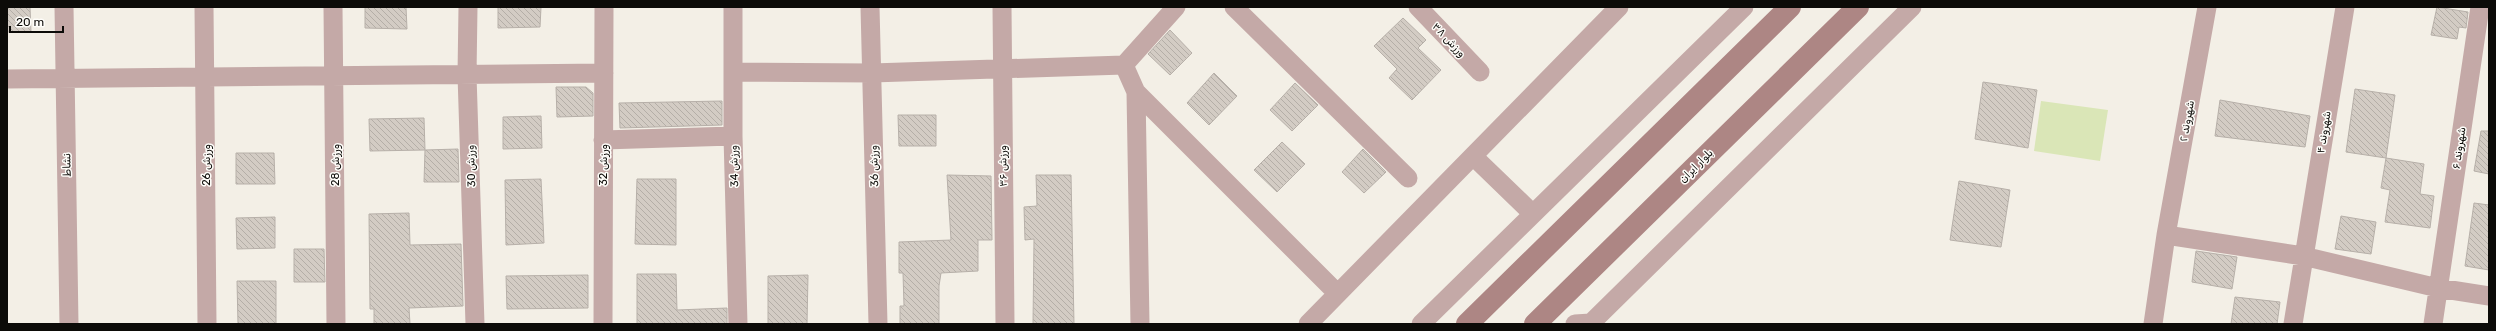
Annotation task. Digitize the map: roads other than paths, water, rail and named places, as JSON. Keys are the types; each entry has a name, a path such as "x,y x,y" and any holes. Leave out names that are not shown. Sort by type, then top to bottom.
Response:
{"street":[{"name":"نشاط","path":"64,7 69,324"},
{"name":"ورزش 26","path":"204,7 206,77 207,324"},
{"name":"ورزش 28","path":"333,7 336,324"},
{"name":"ورزش 30","path":"468,7 467,75 475,324"},
{"name":"ورزش 32","path":"603,324 604,7"},
{"name":"ورزش 34","path":"733,7 733,136 738,324"},
{"name":"ورزش 36","path":"870,7 878,324"},
{"name":"ورزش ۳۶","path":"1002,7 1005,324"},
{"path":"733,72 872,73 1002,67 1124,65 1176,7"},
{"path":"1234,7 1408,178"},
{"name":"ورزش ۳۸","path":"1418,7 1480,72"},
{"path":"1308,324 1337,293 1474,157 1619,7"},
{"path":"1421,324 1744,7"},
{"path":"1467,324 1790,7"},
{"name":"بلوار ایران","path":"1535,324 1858,7"},
{"path":"1575,324 1591,323 1912,7"},
{"name":"شهروند ۲","path":"2153,324 2166,235 2207,7"},
{"name":"شهروند ۴","path":"2293,324 2345,7"},
{"name":"شهروند ۶","path":"2433,324 2480,7"},
{"path":"1124,65 1136,92 1337,293"},
{"path":"7,79 604,73"},
{"path":"1136,92 1140,324"},
{"path":"604,140 733,136"},
{"path":"1474,157 1533,214"},
{"path":"2166,235 2303,256 2438,288 2489,296"}]}
